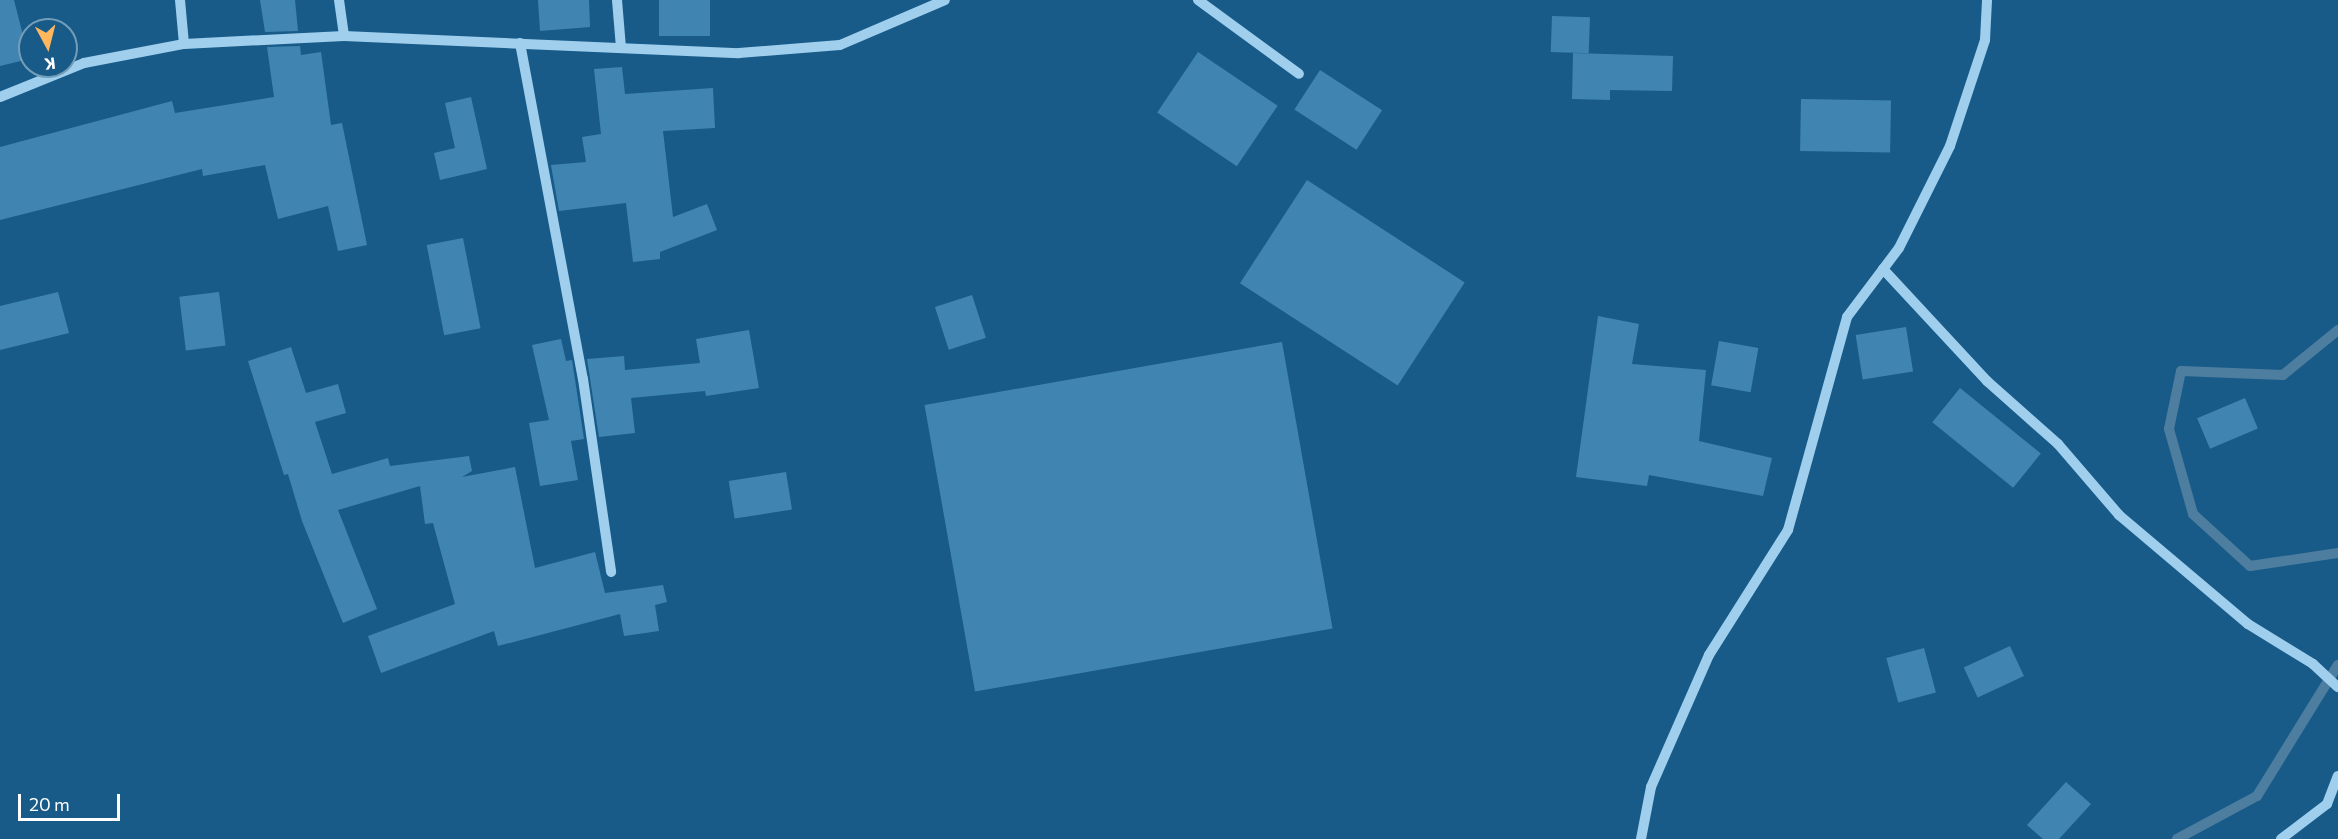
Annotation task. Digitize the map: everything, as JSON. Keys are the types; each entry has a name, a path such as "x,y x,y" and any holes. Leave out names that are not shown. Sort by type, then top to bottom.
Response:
{"street":[{"path":"180,0 184,44"},
{"path":"339,0 344,36"},
{"path":"617,0 621,48"},
{"path":"0,98 84,63 184,44 344,36 739,53 840,45 945,0"},
{"path":"1198,0 1299,74"},
{"path":"1641,839 1651,787 1709,655 1788,530 1847,318 1899,248 1950,146 1985,40 1987,0"},
{"path":"520,43 583,379 611,572"},
{"path":"1883,269 1987,381 2058,444 2120,515 2248,624 2313,664 2338,687"},
{"path":"2281,839 2327,804 2338,776"}],"building":[{"path":"0,0 14,0 19,18 18,62 0,66"},
{"path":"260,0 295,0 298,31 265,32"},
{"path":"538,0 589,0 590,27 540,31"},
{"path":"659,0 710,0 710,36 659,36"},
{"path":"1552,16 1590,17 1589,53 1551,52"},
{"path":"300,46 301,55 321,52 331,125 342,123 367,245 338,251 328,206 278,219 265,165 203,176 202,169 0,220 0,147 172,101 175,113 274,97 267,47"},
{"path":"1198,52 1278,106 1237,166 1157,113"},
{"path":"1573,53 1673,56 1672,91 1610,90 1610,100 1572,99"},
{"path":"622,67 625,94 713,88 715,128 663,131 673,217 707,204 717,230 660,252 660,259 633,262 626,203 559,211 551,165 586,162 582,137 601,134 594,69"},
{"path":"1320,70 1382,110 1356,150 1294,109"},
{"path":"471,97 487,169 440,180 434,153 455,148 445,103"},
{"path":"1801,99 1891,101 1890,153 1800,151"},
{"path":"1307,180 1465,282 1398,386 1240,283"},
{"path":"463,238 481,328 444,335 427,245"},
{"path":"58,292 69,333 0,350 0,306"},
{"path":"219,292 226,346 186,350 179,297"},
{"path":"972,295 986,338 949,350 935,307"},
{"path":"1598,316 1639,324 1632,364 1706,370 1699,441 1772,458 1763,496 1649,475 1647,486 1576,477"},
{"path":"1906,327 1913,371 1863,379 1856,335"},
{"path":"749,330 759,388 706,396 705,391 631,398 635,433 599,437 587,359 624,356 625,370 700,363 696,339"},
{"path":"561,339 566,361 572,360 584,439 571,441 578,480 540,486 529,423 549,420 532,345"},
{"path":"1719,341 1758,348 1751,392 1711,385"},
{"path":"1282,342 1333,629 975,692 925,405"},
{"path":"291,347 306,393 338,384 346,413 315,422 332,474 388,458 390,466 469,456 472,471 462,477 515,467 535,568 595,552 605,593 663,585 667,602 655,605 659,631 624,636 620,614 498,646 494,631 381,673 368,636 455,604 433,523 425,524 420,486 338,510 377,609 343,623 302,521 288,474 284,475 248,361"},
{"path":"1960,388 2041,453 2013,488 1932,422"},
{"path":"2245,398 2258,428 2210,449 2197,418"},
{"path":"786,472 792,510 735,519 729,481"},
{"path":"2010,646 2024,676 1978,697 1964,668"},
{"path":"1924,648 1936,692 1898,703 1886,658"},
{"path":"2066,782 2091,804 2059,839 2043,839 2027,825"}],"waterway":[{"path":"2338,330 2283,375 2181,371 2169,429 2193,514 2250,566 2338,553"},
{"path":"2177,839 2257,796 2338,665"}]}
